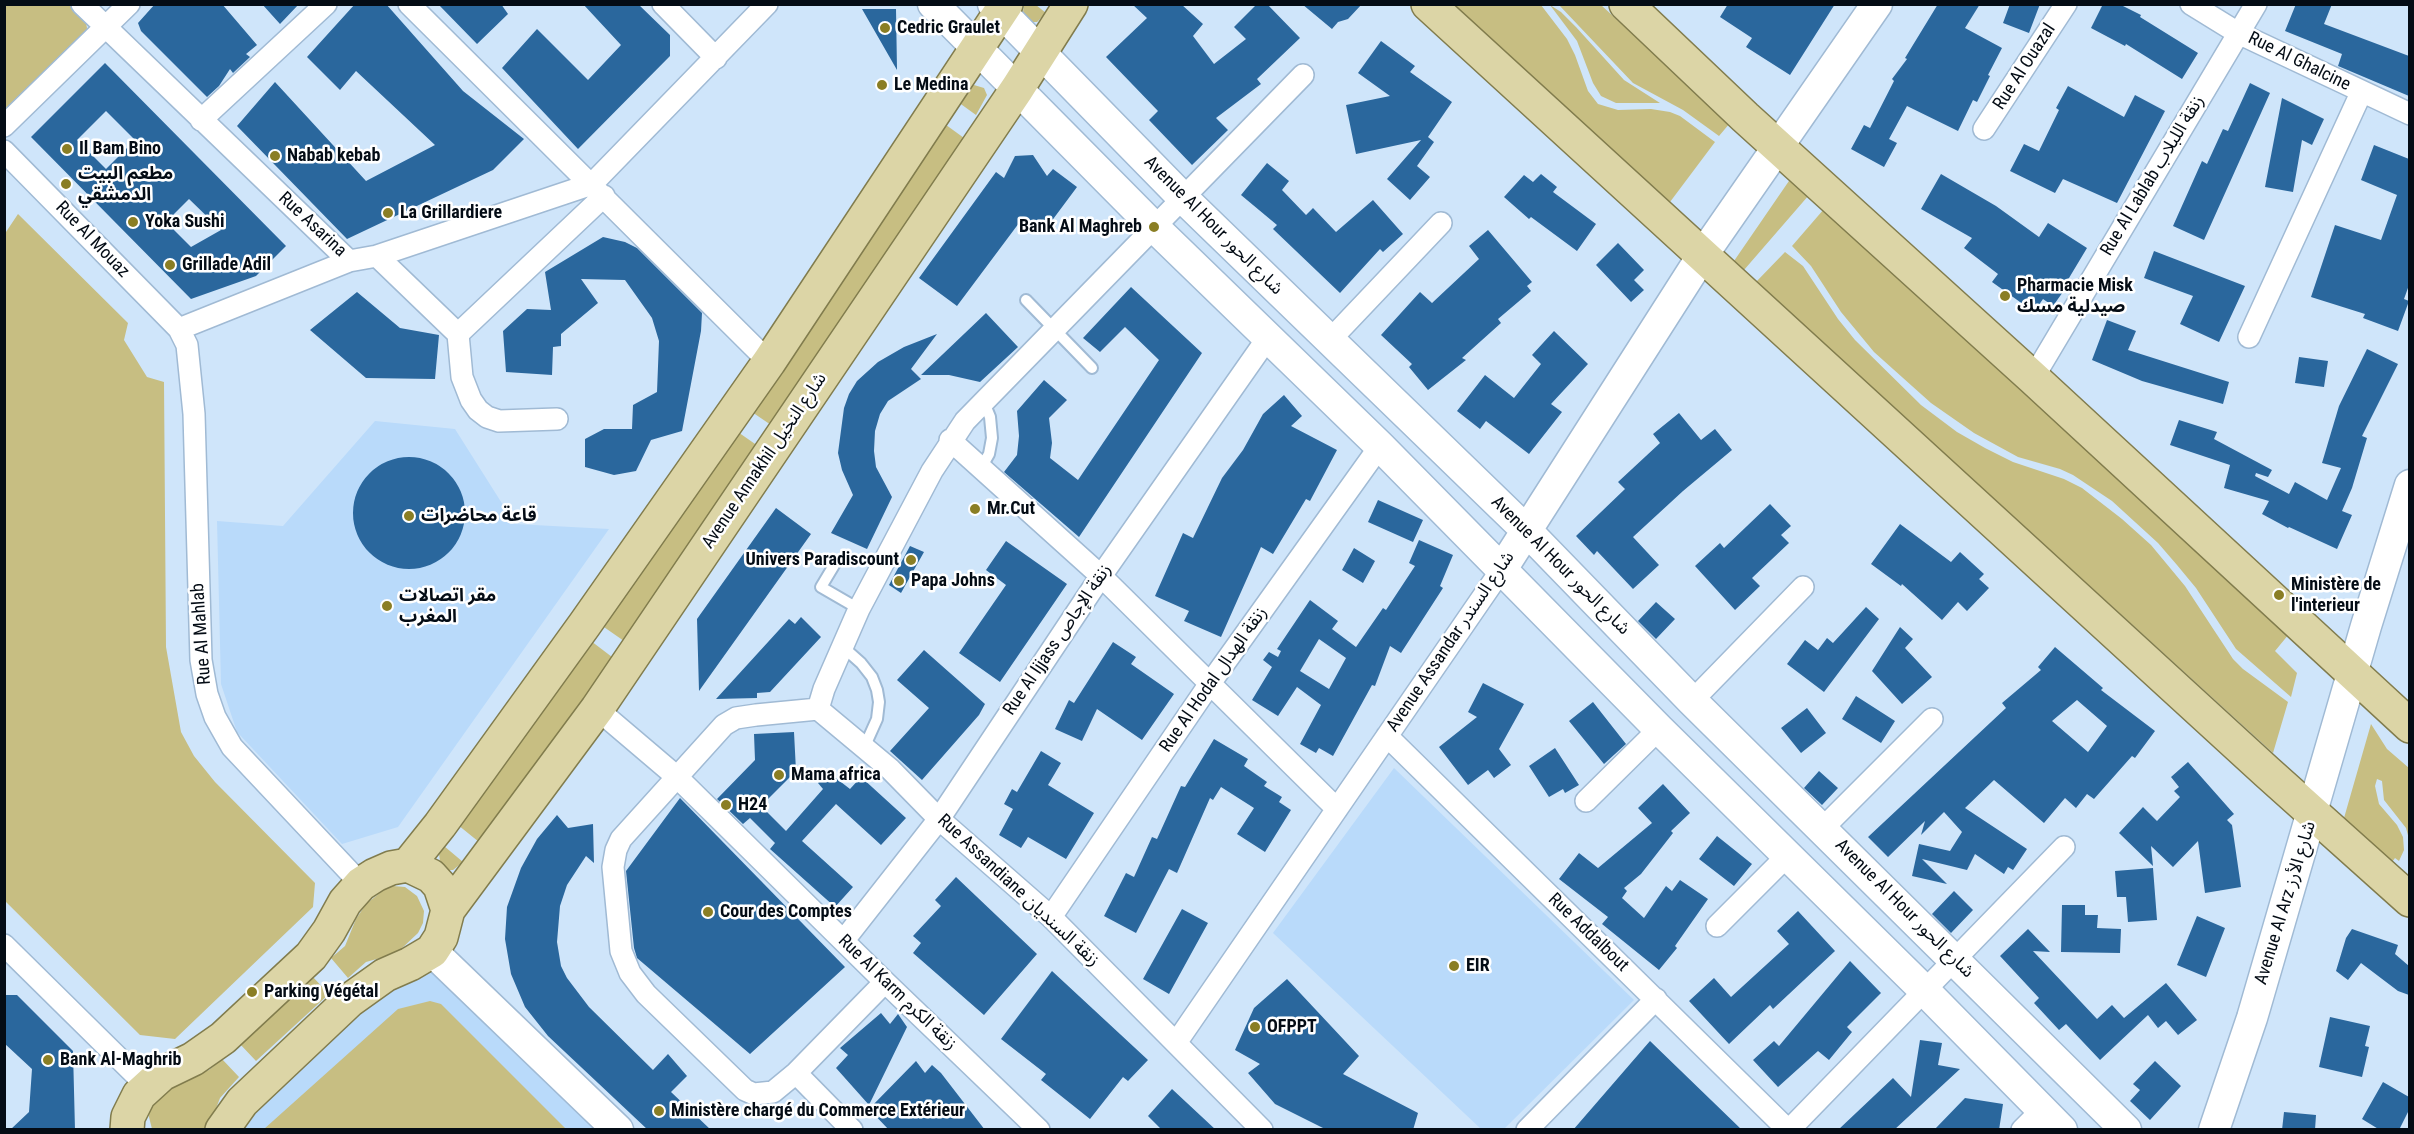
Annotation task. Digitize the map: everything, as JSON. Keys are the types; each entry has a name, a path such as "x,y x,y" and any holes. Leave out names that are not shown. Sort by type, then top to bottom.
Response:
{"main road":[{"name":"Avenue Annakhil شارع النخيل","path":"448,910 597,709 1017,89 1071,4"},
{"path":"1428,4 2409,900"},
{"path":"1626,4 1777,146 2033,378 2409,726"},
{"path":"408,865 440,825 564,653 769,363 976,49 1000,7"},
{"path":"127,1129 132,1105 147,1086 162,1074 194,1059 223,1038 311,956 329,931 345,902 361,884 391,868 408,865 420,869 440,886 448,910 441,937 432,951 385,975 350,1000 242,1102 222,1130"}],"street":[{"name":"Rue Asarina","path":"82,4 349,261 377,256 598,190"},
{"path":"4,126 129,4"},
{"path":"201,120 326,4"},
{"path":"410,4 769,363"},
{"path":"663,4 716,58"},
{"path":"458,334 598,190 767,4"},
{"path":"933,4 1154,226 1380,446 1659,729 1924,990 2042,1123"},
{"name":"Avenue Assandar شارع السندر","path":"1176,1043 1502,569 1702,256 1877,4"},
{"name":"Rue Al Ouazal","path":"1984,129 2066,4"},
{"name":"Rue Al Ghalcine","path":"2192,4 2238,33 2409,114"},
{"name":"Rue Al Lablab زنقة اللبلاب","path":"2033,378 2256,4"},
{"name":"Avenue Al Hour شارع الحور","path":"1000,7 1040,54 1182,197 1527,531 1692,701 2126,1130"},
{"path":"885,982 796,1073 773,1092 754,1094 745,1090 646,994 630,973 621,951 613,867 615,850 621,839 724,725 736,718 818,709 824,689 859,609 950,440 983,400 1303,75"},
{"path":"2249,337 2361,93"},
{"name":"Rue Al Mouaz","path":"4,151 178,329"},
{"path":"1329,341 1440,223"},
{"path":"377,256 458,334 462,377 471,400 478,410 487,417 499,421 557,419"},
{"path":"178,329 349,261"},
{"name":"Rue Al Mahlab","path":"178,329 187,345 191,374 201,660 214,717 232,747 361,884"},
{"name":"Rue Al Ijjass زنقة الإجاص","path":"844,940 939,819 1101,576 1269,336"},
{"path":"950,440 1101,576 1211,682 1337,809"},
{"name":"Rue Al Hodal زنقة الهدال","path":"1051,917 1211,682 1380,446"},
{"name":"Avenue Al Arz شارع الأرز","path":"2214,1130 2252,1018 2353,674 2407,502"},
{"path":"1692,701 1803,587"},
{"name":"Rue Al Karm زنقة الكرم","path":"597,709 677,777 1039,1130"},
{"name":"Rue Assandiane زنقة السنديان","path":"818,709 890,769 939,819 1051,917 1262,1130"},
{"path":"1823,828 1932,719"},
{"path":"1586,801 1659,729"},
{"name":"Rue Addalbout","path":"1387,736 1789,1130"},
{"path":"1789,1130 1953,958 2064,847"},
{"path":"1717,926 1788,855"},
{"path":"4,945 147,1086"},
{"path":"432,951 618,1130"},
{"path":"1527,1130 1656,999"},
{"path":"796,1073 852,1130"}],"lane":[{"path":"1026,300 1055,327 1092,368"},
{"path":"981,468 989,454 993,438 990,417 983,400"},
{"path":"836,562 821,587 859,609"},
{"path":"843,647 861,663 872,677 877,690 879,702 877,719 864,748"}],"shaded area":[{"path":"5,5 73,5 85,18 87,28 86,33 5,117"},
{"path":"1024,5 1036,5 1046,13 1037,22 1030,22 1023,12"},
{"path":"1453,5 1541,5 1567,39 1588,91 1598,104 1618,110 1651,109 1670,112 1680,116 1715,142 1670,202"},
{"path":"1550,5 1576,27 1624,80 1660,103 1616,103 1601,96 1593,83 1577,41"},
{"path":"1559,5 1601,5 1730,123 1719,136 1683,110 1633,83"},
{"path":"969,86 984,88 987,95 976,115 958,102"},
{"path":"942,122 964,138 771,425 749,410"},
{"path":"1791,178 1809,195 1744,270 1734,261"},
{"path":"1824,209 2289,634 2275,651 2297,673 2291,697 2236,649 2196,588 2177,565 2158,543 2112,501 2073,475 2018,457 1974,433 1931,403 1874,352 1841,312 1811,266 1792,246"},
{"path":"18,214 128,323 124,340 147,377 164,382 166,647 181,732 194,756 215,782 315,883 313,907 175,1039 140,1035 5,901 4,235"},
{"path":"1785,252 1803,266 1838,319 1855,340 1921,405 1957,432 1985,448 2013,462 2064,479 2082,488 2151,545 2185,586 2233,659 2288,702 2273,753 1756,282"},
{"name":"مقر اتصالات المغرب","path":"375,421 455,429 515,524 609,529 398,827 342,844 237,732 221,684 217,521 283,526"},
{"path":"735,430 758,446 624,641 601,625"},
{"path":"591,641 612,657 535,771 479,842 458,825"},
{"path":"2371,724 2387,749 2409,768 2409,839 2406,828 2384,800 2382,781 2377,779 2375,786 2379,804 2397,825 2403,837 2404,850 2399,861 2395,858 2392,862 2344,818"},
{"name":"EIR","path":"1394,768 1634,1000 1504,1129 1481,1129 1273,933"},
{"path":"444,846 463,862 453,870 447,870 440,862 439,853"},
{"path":"405,887 417,896 424,911 423,923 418,933 400,950 366,962 348,978 331,958 345,946 356,919 366,904 386,888"},
{"path":"437,966 604,1130 242,1130 275,1087 391,985"},
{"path":"312,976 329,994 256,1061 239,1043"},
{"path":"430,1001 441,1004 566,1129 264,1129 398,1009"},
{"path":"222,1059 239,1077 220,1098 206,1128 152,1129 148,1113 156,1097 185,1077 209,1070"}],"building":[{"path":"155,4 222,4 257,45 246,54 250,57 233,73 230,69 219,86 207,97 141,31 138,23"},
{"path":"262,4 299,4 280,24"},
{"path":"355,4 386,4 463,91 524,139 493,170 347,239 237,126 275,82 366,181 435,145 356,71 340,90 307,57"},
{"path":"438,4 501,4 508,14 477,44"},
{"path":"583,4 638,4 670,35 670,56 578,149 502,68 537,29 588,80 621,45"},
{"path":"1132,4 1181,4 1203,24 1193,36 1214,64 1246,39 1234,27 1257,4 1267,4 1300,38 1257,79 1261,84 1216,118 1228,130 1192,165 1149,120 1158,111 1106,57 1147,18"},
{"path":"1302,4 1362,4 1348,19 1338,22 1332,29"},
{"path":"1728,4 1835,4 1790,75 1746,47 1752,38 1720,17"},
{"path":"1938,4 1980,4 1965,28 2002,48 1977,102 1973,100 1958,131 1907,106 1889,139 1897,143 1884,167 1851,149 1864,125 1870,128 1894,81 1892,79 1907,59 1905,58"},
{"path":"2010,4 2040,4 2029,33 2003,23"},
{"path":"2103,4 2119,4 2141,15 2140,17 2198,53 2182,79 2126,44 2125,46 2091,28"},
{"path":"2296,4 2332,4 2324,24 2409,56 2409,96 2338,66 2342,54 2285,31"},
{"name":"Cedric Graulet","path":"862,9 896,9 897,70"},
{"path":"1381,41 1415,66 1410,72 1452,102 1428,137 1434,142 1417,166 1430,177 1410,200 1387,179 1421,140 1356,154 1346,105 1390,96 1358,73"},
{"path":"105,63 286,246 256,276 191,299 31,137","holes":["106,111 135,140 106,169 77,140","189,199 221,230 191,247 166,222"]},
{"path":"2250,83 2270,93 2204,240 2173,226 2202,161 2207,164 2223,129 2228,131"},
{"path":"2068,86 2124,117 2135,95 2165,111 2117,203 2063,179 2055,193 2010,171 2024,144 2039,151 2059,110 2056,108"},
{"path":"2282,98 2324,119 2312,145 2302,140 2293,192 2265,187"},
{"path":"2374,145 2409,159 2409,285 2404,299 2409,301 2398,331 2363,318 2365,314 2311,297 2335,225 2381,240 2397,195 2361,180"},
{"path":"1033,155 1047,176 1053,169 1077,187 1042,234 1022,219 957,306 919,278 996,172 1004,178 1015,156"},
{"path":"1267,163 1289,181 1282,190 1306,215 1313,208 1336,232 1373,200 1403,234 1383,252 1380,249 1340,293 1273,229 1277,225 1241,195"},
{"path":"1541,174 1557,187 1553,192 1596,224 1577,251 1531,217 1529,219 1504,197 1524,175 1533,182"},
{"path":"1941,174 1996,206 2039,237 2048,223 2087,248 2053,306 2043,299 2034,312 1992,282 1998,274 1964,248 1972,238 1921,209"},
{"path":"1488,230 1532,282 1527,286 1531,291 1498,319 1501,323 1462,358 1466,360 1428,390 1409,367 1412,364 1381,335 1420,292 1432,303 1479,259 1469,246"},
{"path":"603,237 625,242 637,248 702,313 701,331 682,431 651,440 636,471 614,475 585,467 585,439 604,429 632,429 633,405 657,392 659,341 652,318 625,280 581,279 598,303 561,334 561,346 553,347 552,375 506,372 503,331 527,309 551,310 545,272"},
{"path":"1618,243 1644,270 1634,280 1644,290 1631,302 1596,265"},
{"path":"2154,251 2245,286 2219,342 2180,324 2193,296 2144,278"},
{"path":"1131,287 1202,353 1079,537 1004,472 1017,455 1019,436 1017,411 1044,380 1067,400 1049,418 1052,443 1050,458 1078,480 1159,360 1125,327 1100,352 1083,338"},
{"path":"357,292 400,328 439,335 435,379 366,378 310,330"},
{"path":"986,313 1018,347 980,382 949,375 921,375"},
{"path":"2107,320 2136,331 2128,350 2229,382 2223,404 2142,381 2092,360"},
{"path":"1554,331 1588,364 1551,404 1562,412 1529,454 1486,421 1480,429 1457,411 1485,375 1514,398 1541,364 1532,355"},
{"path":"937,334 911,369 921,379 888,401 880,414 875,431 876,467 892,497 867,549 831,533 853,495 842,470 838,453 844,408 857,381 878,362 904,347"},
{"path":"2367,349 2398,364 2362,436 2367,438 2352,488 2342,511 2352,515 2337,549 2262,514 2269,501 2224,488 2230,465 2170,445 2179,420 2217,432 2214,439 2272,470 2268,477 2256,473 2255,476 2289,494 2295,482 2327,500 2341,468 2322,463 2339,406"},
{"path":"2299,357 2328,361 2324,387 2295,383"},
{"path":"1284,395 1302,416 1291,426 1337,450 1310,501 1306,499 1273,554 1261,547 1221,637 1184,621 1189,611 1155,596 1183,533 1193,538 1222,478 1243,450 1263,414"},
{"path":"1679,413 1701,440 1715,429 1732,450 1633,537 1659,565 1633,589 1597,551 1594,555 1576,536 1625,489 1618,482 1660,443 1653,434"},
{"name":"قاعة محاضرات","path":"409,457 430,462 448,474 460,492 465,513 460,534 448,552 430,564 409,569 388,564 370,552 358,534 353,513 358,492 370,474 388,462"},
{"path":"1378,500 1423,520 1413,542 1368,522"},
{"path":"1770,504 1791,526 1781,535 1789,543 1752,578 1760,586 1735,610 1695,566 1720,543 1724,548"},
{"path":"776,508 811,534 699,691 697,619"},
{"path":"1900,524 1951,562 1960,552 1984,574 1979,579 1989,588 1967,611 1958,602 1942,620 1902,584 1901,586 1871,564"},
{"path":"1419,540 1453,555 1440,586 1443,588 1401,653 1390,646 1375,686 1372,685 1333,756 1319,748 1316,753 1300,744 1321,705 1297,687 1278,716 1252,700 1272,667 1263,660 1269,652 1278,657 1281,651 1277,649 1310,600 1338,621 1332,629 1356,647 1383,608 1386,610 1415,566 1409,563","holes":["1319,639 1346,658 1329,689 1300,671"]},
{"path":"1006,541 1067,584 1000,682 959,653 1006,585 986,570"},
{"path":"910,546 924,552 901,593 889,585"},
{"path":"1354,548 1375,561 1363,583 1342,570"},
{"path":"1656,602 1675,619 1656,639 1638,621"},
{"path":"1866,607 1879,619 1824,692 1787,664 1805,640 1818,650 1827,638 1833,643"},
{"path":"801,617 821,637 770,692 757,693 757,698 716,699 789,619 795,624"},
{"path":"1900,627 1913,639 1905,648 1932,677 1902,704 1872,671"},
{"path":"1113,642 1136,657 1131,664 1174,694 1142,740 1097,709 1082,741 1055,729 1069,700 1074,703"},
{"path":"2055,647 2103,688 2101,690 2155,731 2135,758 2132,756 2094,799 2087,794 2076,808 2065,798 2044,823 1994,780 1965,808 2027,849 2013,870 2008,867 2004,874 1975,854 1967,870 1922,859 1947,884 1912,876 1919,844 1950,851 1962,832 1944,812 1921,835 1925,821 1888,857 1868,837 2006,708 2002,703 2041,670 2038,667","holes":["2077,700 2107,726 2088,752 2052,721"]},
{"path":"924,650 985,704 979,715 922,780 890,751 929,708 897,680"},
{"path":"1483,683 1524,704 1499,749 1511,765 1494,778 1488,770 1468,785 1439,747 1477,717 1468,712"},
{"path":"1856,696 1895,721 1881,743 1842,719"},
{"path":"1593,702 1626,744 1604,764 1569,721"},
{"path":"1807,708 1826,733 1801,753 1781,728"},
{"path":"794,732 796,771 761,806 786,831 823,789 818,783 828,772 850,789 861,777 906,818 881,845 836,804 802,841 853,887 835,907 770,849 775,843 750,818 743,824 717,799 755,760 754,734"},
{"path":"1214,739 1248,759 1244,766 1267,782 1264,786 1282,797 1279,802 1291,810 1265,852 1237,834 1254,808 1221,787 1213,800 1210,798 1177,873 1169,869 1136,933 1104,916 1126,873 1134,877 1152,837 1157,839 1181,786 1185,787"},
{"path":"1555,748 1579,785 1565,793 1563,789 1549,797 1529,766"},
{"path":"1041,751 1061,763 1048,785 1094,813 1066,859 1028,837 1021,848 999,835 1013,809 1004,804 1012,789 1017,792"},
{"path":"2188,762 2234,814 2227,820 2232,825 2241,887 2205,893 2198,841 2173,867 2151,846 2153,866 2119,833 2143,807 2157,821 2180,797 2174,791 2179,787 2171,777"},
{"path":"1819,771 1838,788 1822,805 1804,788"},
{"path":"1663,784 1690,813 1671,831 1673,833 1641,874 1624,888 1627,891 1622,898 1644,918 1666,886 1672,891 1680,880 1708,899 1675,946 1677,948 1659,970 1602,924 1608,917 1559,879 1579,853 1598,868 1652,823 1638,808"},
{"name":"Cour des Comptes","path":"680,798 845,967 750,1054 637,958 634,948 626,871"},
{"path":"557,815 568,828 593,824 594,863 586,856 567,885 560,906 557,942 561,966 567,978 589,1007 653,1070 668,1054 687,1076 671,1092 711,1130 648,1130 548,1036 525,1007 511,974 505,939 507,907 521,868 537,839"},
{"path":"1717,836 1752,864 1734,886 1699,859"},
{"path":"2153,868 2157,920 2128,922 2126,897 2117,897 2115,871"},
{"path":"956,877 1037,954 984,1015 913,953 921,943 913,936 941,906 935,900"},
{"path":"1954,891 1973,910 1951,933 1932,914"},
{"path":"2062,905 2085,905 2085,915 2098,915 2097,928 2121,929 2120,953 2061,952"},
{"path":"1182,909 1208,923 1169,994 1143,979"},
{"path":"1798,911 1835,951 1773,1009 1770,1005 1729,1044 1689,1001 1714,978 1731,997 1789,944 1777,931"},
{"path":"2197,916 2225,928 2206,977 2177,965"},
{"path":"2028,929 2050,952 2033,951 2097,1019 2112,1005 2124,1018 2166,983 2197,1020 2178,1035 2166,1021 2158,1028 2148,1015 2100,1060 2066,1024 2059,1030 2034,1003 2039,998 2000,956"},
{"path":"2352,929 2398,945 2395,954 2409,966 2409,995 2398,991 2361,963 2348,980 2336,971 2346,938"},
{"path":"1850,961 1881,993 1847,1027 1852,1032 1829,1060 1818,1051 1778,1087 1753,1060 1774,1041 1779,1046"},
{"path":"1052,971 1148,1060 1128,1081 1123,1077 1090,1119 1041,1080 1046,1074 1001,1039"},
{"path":"1287,979 1359,1056 1343,1074 1418,1113 1413,1130 1327,1130 1275,1104 1248,1073 1260,1064 1235,1050 1254,1008"},
{"name":"Bank Al-Maghrib","path":"4,995 17,995 73,1051 75,1130 10,1130 29,1112 32,1069 4,1043"},
{"path":"881,1013 890,1024 898,1014 907,1027 869,1105 836,1068 848,1055 840,1048"},
{"path":"2330,1017 2370,1026 2365,1046 2369,1047 2362,1077 2319,1067"},
{"path":"1920,1040 1942,1043 1938,1065 1960,1069 1894,1130 1838,1130 1893,1078 1911,1097"},
{"path":"1650,1041 1742,1130 1573,1130"},
{"path":"916,1061 925,1073 932,1065 941,1073 985,1130 889,1130 869,1109"},
{"path":"2155,1061 2181,1086 2150,1120 2130,1101 2140,1090 2133,1084"},
{"path":"2383,1082 2409,1097 2409,1110 2399,1130 2380,1130 2362,1119"},
{"path":"1172,1089 1216,1130 1162,1130 1148,1116"},
{"path":"1965,1098 2003,1104 1999,1130 1934,1130"},
{"path":"2284,1112 2316,1115 2315,1130 2282,1130"}],"place":[{"name":"Cedric Graulet","path":"885,28"},
{"name":"Le Medina","path":"882,85"},
{"name":"Il Bam Bino","path":"67,149"},
{"name":"Nabab kebab","path":"275,156"},
{"name":"مطعم البيت الدمشقي","path":"66,184"},
{"name":"La Grillardiere","path":"388,213"},
{"name":"Yoka Sushi","path":"133,222"},
{"name":"Bank Al Maghreb","path":"1154,227"},
{"name":"Grillade Adil","path":"170,265"},
{"name":"Pharmacie Misk صيدلية مسك","path":"2005,296"},
{"name":"Mr.Cut","path":"975,509"},
{"name":"قاعة محاضرات","path":"409,516"},
{"name":"Univers Paradiscount","path":"911,560"},
{"name":"Papa Johns","path":"899,581"},
{"name":"Ministère de l'interieur","path":"2279,595"},
{"name":"مقر اتصالات المغرب","path":"387,606"},
{"name":"Mama africa","path":"779,775"},
{"name":"H24","path":"726,805"},
{"name":"Cour des Comptes","path":"708,912"},
{"name":"EIR","path":"1454,966"},
{"name":"Parking Végétal","path":"252,992"},
{"name":"OFPPT","path":"1255,1027"},
{"name":"Bank Al-Maghrib","path":"48,1060"},
{"name":"Ministère chargé du Commerce Extérieur","path":"659,1111"}]}
